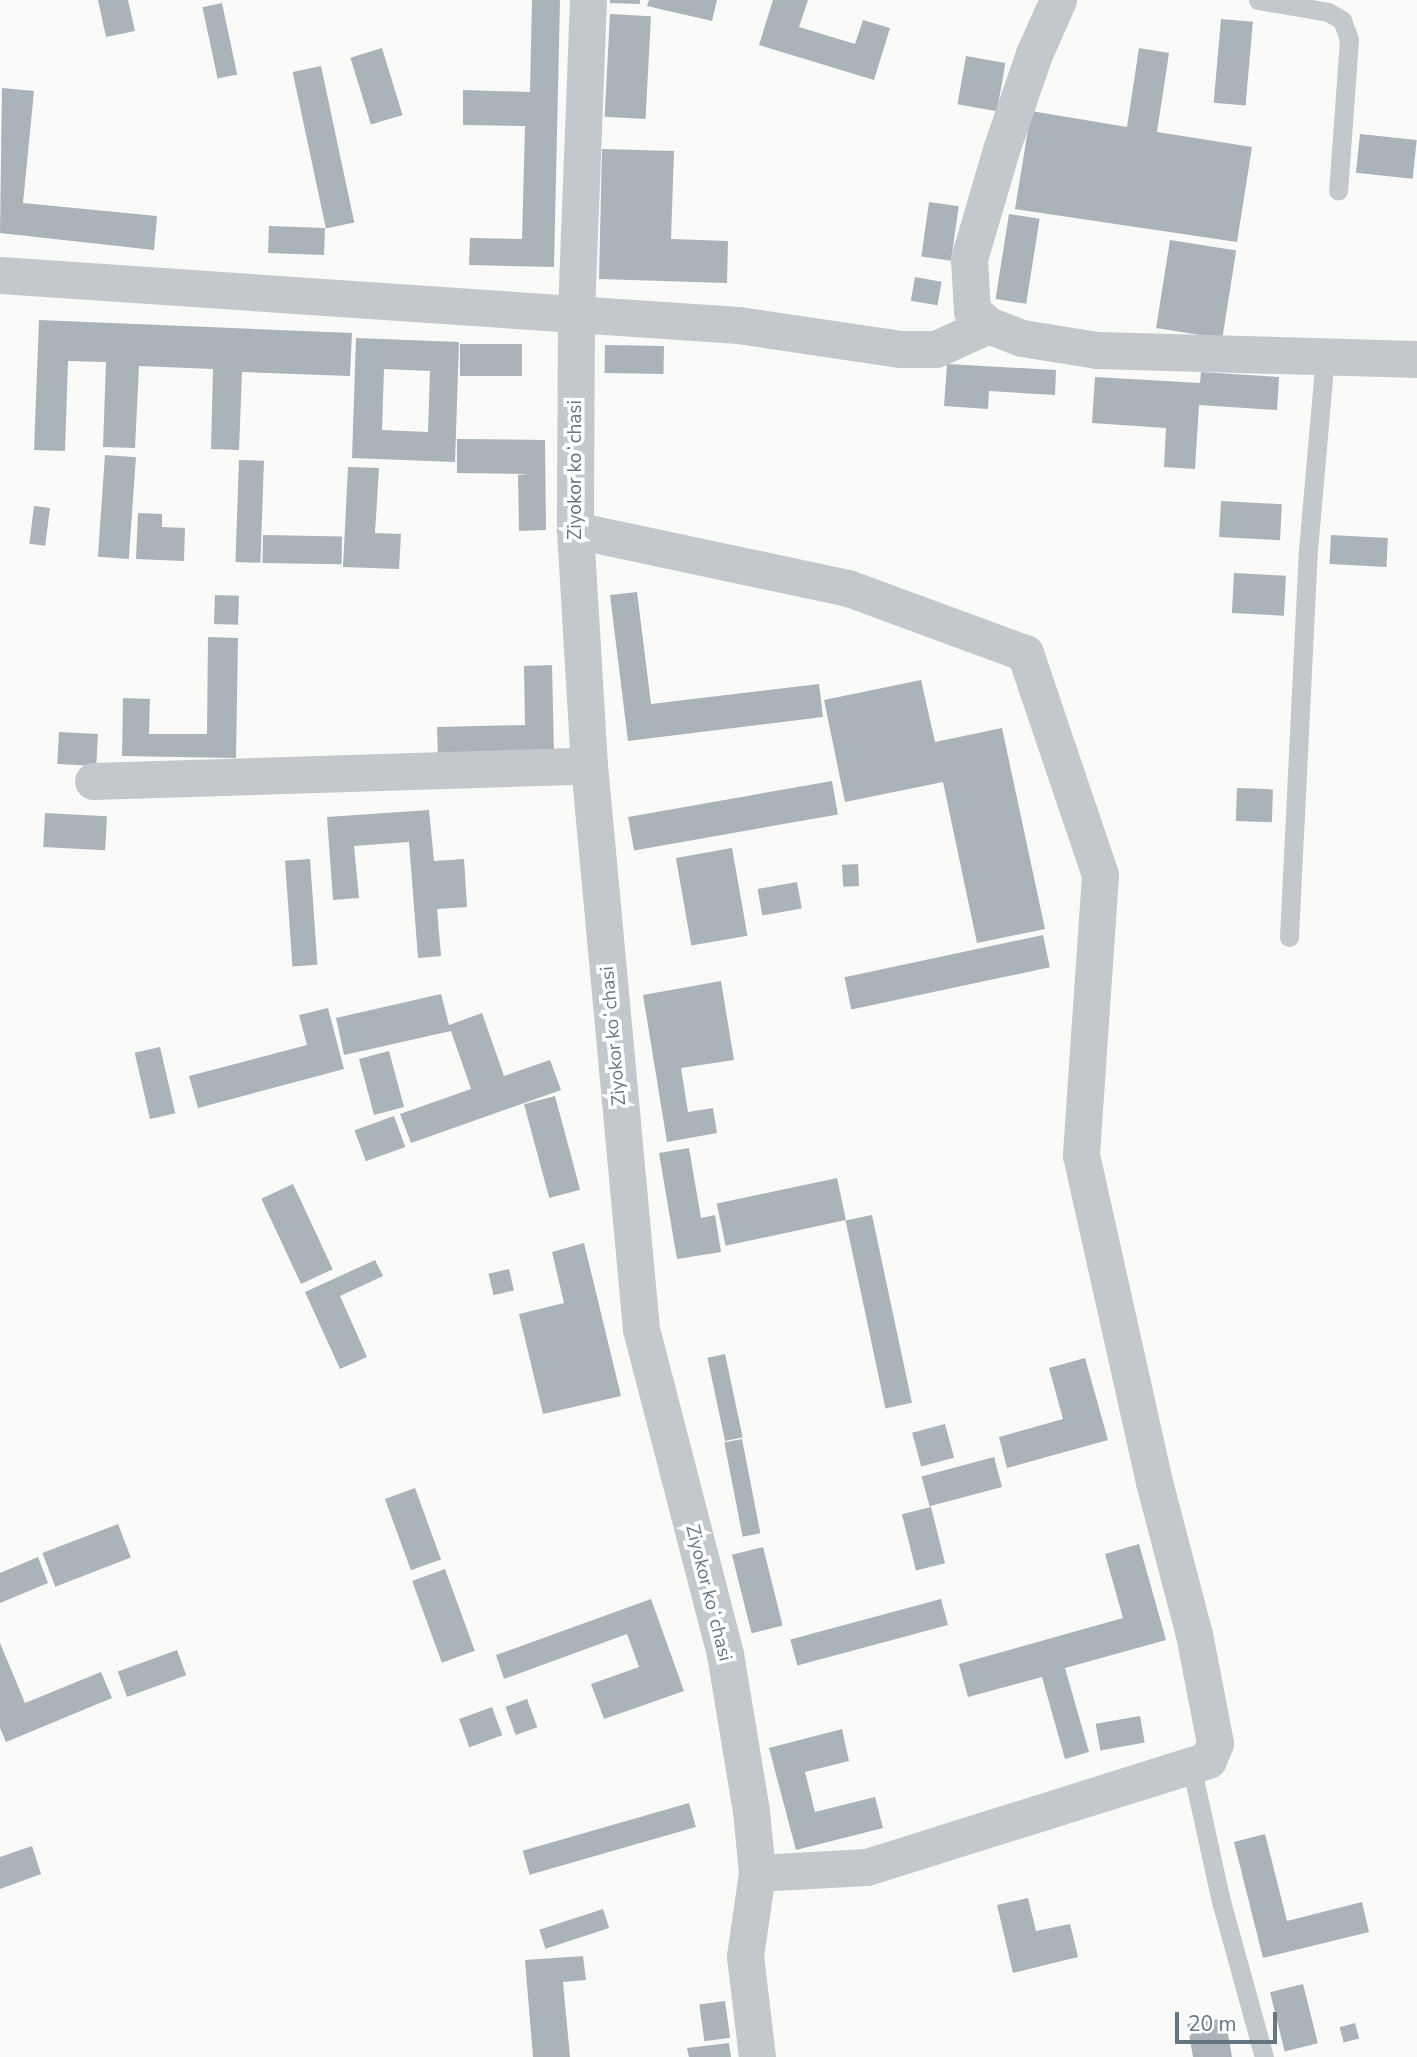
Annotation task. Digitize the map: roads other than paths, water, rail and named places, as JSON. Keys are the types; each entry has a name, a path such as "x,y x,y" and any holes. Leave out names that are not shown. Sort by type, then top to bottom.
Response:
{"street":[{"name":"Ziyokor koʻchasi","path":"588,0 576,312 575,530 589,765 641,1329 725,1654 751,1811 757,1873 745,1956 757,2057"},
{"path":"1058,0 1034,54 1001,150 969,259 972,311 988,325 1022,338 1097,350 1417,359"},
{"path":"0,275 738,325 901,349 936,349 988,325"},
{"path":"575,530 848,588 1025,653 1100,875 1081,1155 1154,1482 1214,1726 1215,1744 1208,1760 866,1867 757,1873"},
{"path":"93,781 589,765"}],"lane":[{"path":"1258,0 1328,12 1342,20 1349,39 1338,191"},
{"path":"1289,937 1308,550 1325,355"},
{"path":"1191,1765 1221,1901 1264,2057"}]}
